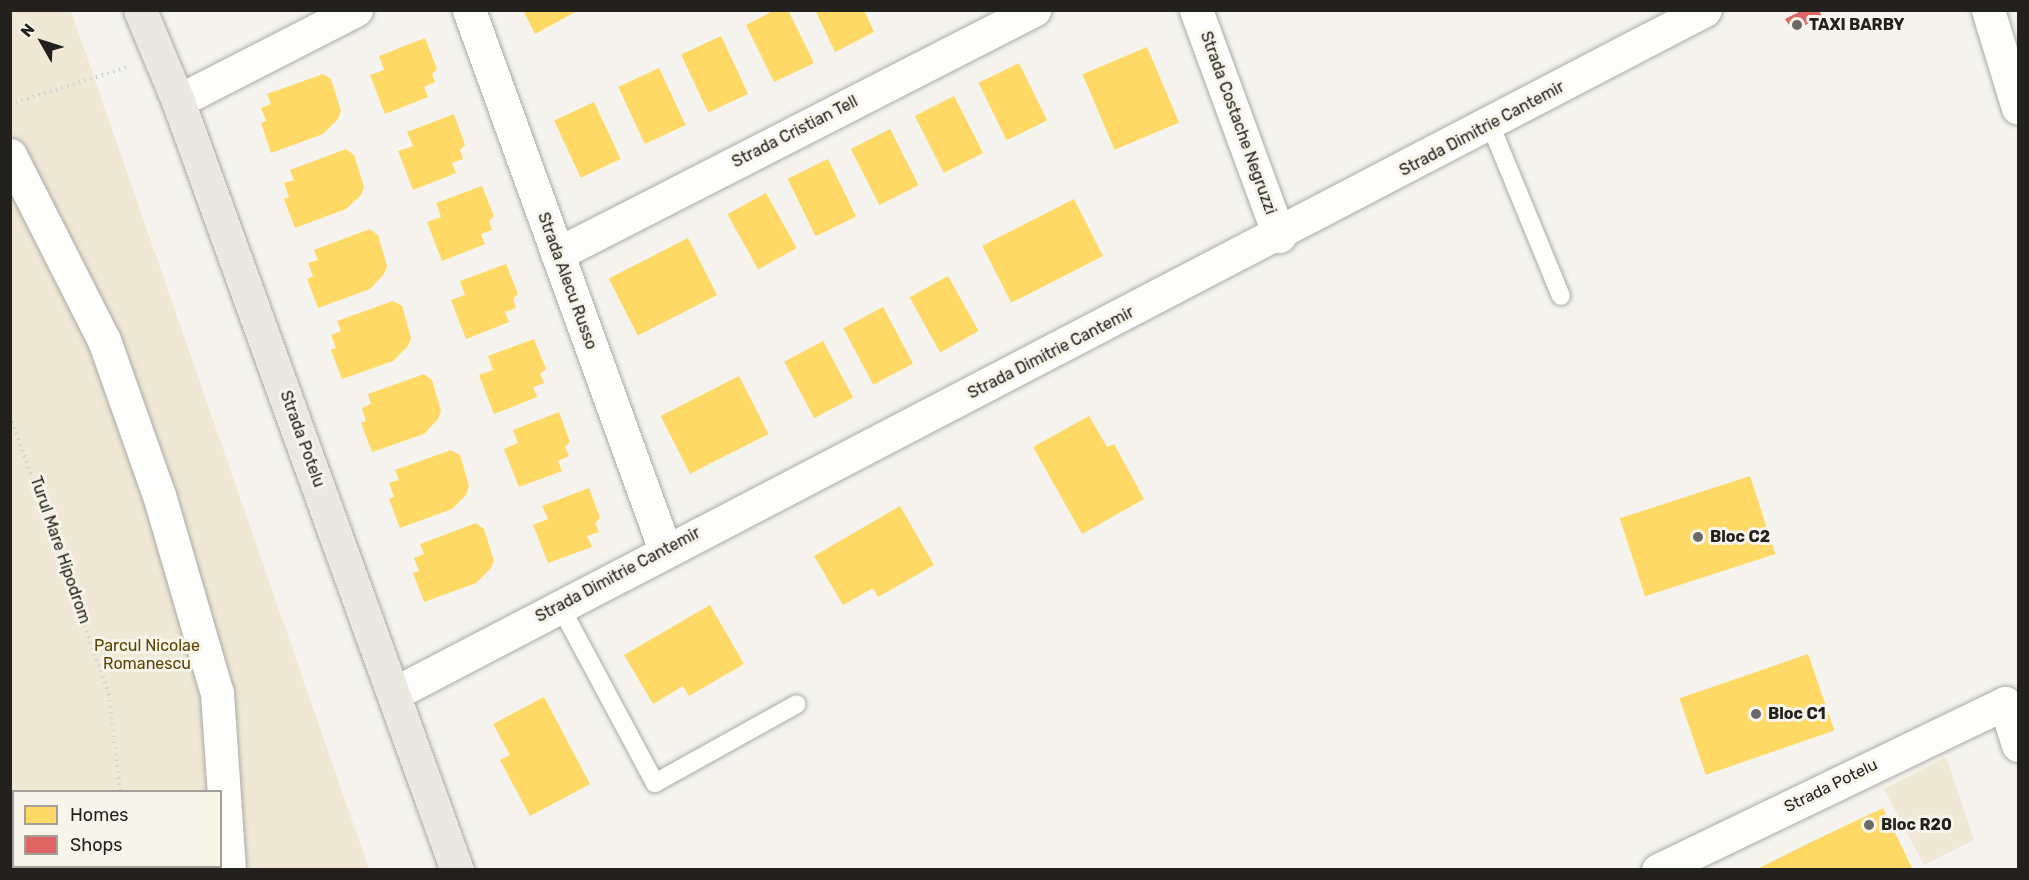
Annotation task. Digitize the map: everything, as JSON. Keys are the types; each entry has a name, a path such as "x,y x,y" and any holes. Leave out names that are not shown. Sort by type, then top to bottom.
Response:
{"main road":[{"name":"Strada Potelu","path":"140,10 178,101 395,693 457,870"}],"street":[{"path":"178,101 356,10"},
{"name":"Strada Alecu Russo","path":"469,10 666,550"},
{"name":"Strada Cristian Tell","path":"557,254 1034,10"},
{"name":"Strada Costache Negruzzi","path":"1196,10 1279,236"},
{"name":"Strada Dimitrie Cantemir","path":"395,693 666,550 1279,236 1705,10"},
{"path":"1988,10 2019,108"},
{"path":"10,155 104,340 159,495 217,693 230,870"},
{"name":"Strada Potelu","path":"1658,869 2004,703 2019,745"}],"lane":[{"path":"1490,124 1561,296"},
{"path":"560,606 655,783 797,704"}],"path":[{"path":"10,104 160,57"},
{"name":"Turul Mare Hipodrom","path":"10,416 109,694 120,790"}],"green space":[{"name":"Parcul Nicolae Romanescu","path":"10,11 71,11 369,869 11,869"},
{"path":"1946,757 1974,840 1924,865 1884,789"}],"building: Homes":[{"path":"523,10 579,10 535,34"},
{"path":"775,10 788,10 814,63 774,82 746,25"},
{"path":"815,10 864,10 874,32 835,52"},
{"path":"721,36 748,94 708,113 681,55"},
{"path":"425,38 437,69 432,74 435,82 424,87 428,97 385,114 370,75 384,70 379,56"},
{"path":"1147,47 1179,122 1115,150 1083,74"},
{"path":"1019,63 1047,121 1007,140 979,83"},
{"path":"659,68 686,125 645,144 618,87"},
{"path":"323,74 331,79 341,111 338,119 323,134 271,153 261,123 266,121 261,108 271,104 267,94"},
{"path":"954,96 983,153 944,173 915,116"},
{"path":"594,102 621,159 581,178 554,121"},
{"path":"454,114 465,145 460,150 463,159 452,163 456,173 413,190 398,151 413,146 407,132"},
{"path":"890,129 919,185 879,205 851,149"},
{"path":"346,149 354,155 364,187 361,195 346,209 295,228 284,199 289,197 284,183 294,180 290,170"},
{"path":"828,159 856,217 816,236 788,179"},
{"path":"482,186 494,216 489,221 492,230 481,234 485,244 442,261 427,222 441,217 436,203"},
{"path":"766,193 797,248 758,269 728,214"},
{"path":"1074,199 1103,256 1011,303 982,246"},
{"path":"370,229 378,235 387,266 384,274 370,289 318,308 307,279 313,276 308,263 318,260 314,250"},
{"path":"688,238 717,295 638,335 609,278"},
{"path":"506,264 518,294 513,299 516,308 505,312 509,322 466,339 451,300 465,295 460,281"},
{"path":"948,276 979,331 940,352 910,297"},
{"path":"393,301 402,306 411,338 408,346 393,361 342,379 331,350 336,348 331,335 341,331 337,321"},
{"path":"883,307 913,364 873,385 843,328"},
{"path":"534,339 546,369 540,374 544,383 533,387 537,397 494,414 479,375 493,370 488,356"},
{"path":"823,341 853,398 814,418 784,362"},
{"path":"424,374 432,380 441,411 438,419 424,434 372,452 361,423 366,421 362,408 371,404 368,394"},
{"path":"739,376 769,434 690,474 661,416"},
{"path":"559,412 570,442 565,447 569,456 558,461 562,471 519,487 504,449 518,443 513,430"},
{"path":"1089,416 1107,447 1114,444 1144,499 1082,534 1033,447"},
{"path":"451,450 460,455 469,486 466,495 452,509 400,528 389,499 394,497 389,483 399,480 395,470"},
{"name":"Bloc C2","path":"1750,476 1775,554 1645,596 1620,518"},
{"path":"589,488 600,518 595,523 599,532 587,536 592,547 548,563 533,525 548,519 542,506"},
{"path":"900,506 934,565 878,597 873,588 843,605 814,556"},
{"path":"476,523 484,529 494,561 491,568 476,583 424,602 413,573 419,571 414,558 424,554 420,544"},
{"path":"710,605 744,664 689,696 683,686 653,704 624,655"},
{"name":"Bloc C1","path":"1808,654 1834,731 1706,775 1679,698"},
{"path":"544,697 590,784 530,816 500,760 510,755 493,724"},
{"name":"Bloc R20","path":"1883,808 1913,870 1755,870 1809,843"}],"building: Shops":[{"name":"TAXI BARBY","path":"1803,10 1819,10 1822,17 1793,31 1785,19"}],"place":[{"name":"TAXI BARBY","path":"1797,25"},
{"name":"Bloc C2","path":"1698,537"},
{"name":"Bloc C1","path":"1756,714"},
{"name":"Bloc R20","path":"1869,825"}]}
